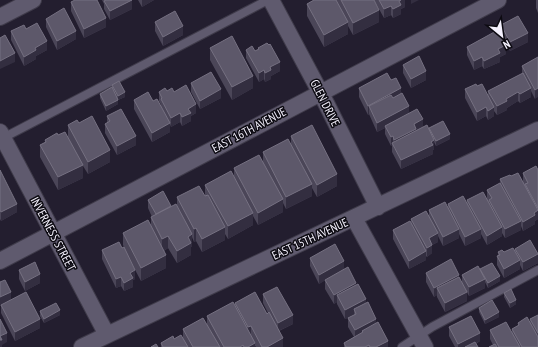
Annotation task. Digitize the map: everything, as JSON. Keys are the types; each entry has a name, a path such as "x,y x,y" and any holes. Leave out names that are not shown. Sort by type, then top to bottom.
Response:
{"street":[{"path":"0,17 33,0"},
{"name":"GLEN DRIVE","path":"271,0 320,92 378,207"},
{"name":"EAST 16TH AVENUE","path":"0,261 498,0"},
{"name":"EAST 15TH AVENUE","path":"82,347 538,130"},
{"name":"INVERNESS STREET","path":"1,137 107,335"},
{"path":"354,218 422,342"}],"lane":[{"path":"1,137 268,0"},
{"path":"402,347 422,342 432,327 538,270"}],"building":[{"path":"75,0 97,0 106,18 84,29 71,2"},
{"path":"132,0 110,11 104,1"},
{"path":"314,0 336,0 348,22 324,35 307,4"},
{"path":"341,0 374,0 379,10 353,23"},
{"path":"379,0 401,0 399,1 401,5 393,9 391,6 384,9"},
{"path":"64,8 76,31 57,41 46,19"},
{"path":"175,11 183,26 163,37 155,22"},
{"path":"518,16 528,33 510,42 501,25"},
{"path":"37,23 47,41 24,57 11,31 24,25 26,29"},
{"path":"498,30 506,45 498,49 500,53 484,61 482,57 474,61 467,47"},
{"path":"5,35 15,53 0,61 0,38"},
{"path":"232,36 253,76 232,87 210,48"},
{"path":"267,43 269,45 270,44 280,62 270,67 271,70 265,73 264,70 259,73 246,50 252,46 255,51"},
{"path":"419,56 426,71 411,79 403,65"},
{"path":"538,57 538,88 535,90 522,66"},
{"path":"211,72 221,89 200,101 191,83"},
{"path":"387,73 391,80 396,78 401,88 368,106 359,88"},
{"path":"523,73 531,88 520,94 518,92 506,99 507,101 497,106 488,91"},
{"path":"119,81 125,92 118,96 112,85"},
{"path":"476,84 477,86 482,84 494,107 488,111 486,107 477,112 465,89"},
{"path":"186,85 196,104 188,109 191,113 182,117 180,113 171,118 159,92 165,88 167,91 172,88 174,92"},
{"path":"112,87 118,100 106,106 100,94"},
{"path":"148,92 153,101 157,99 170,123 152,133 134,100"},
{"path":"402,93 409,106 377,123 369,106 391,95 393,98"},
{"path":"121,109 136,136 117,146 105,124 110,121 107,116"},
{"path":"417,109 423,119 414,124 416,129 394,140 393,136 391,137 385,126"},
{"path":"92,116 110,150 88,162 68,125 77,120 79,123"},
{"path":"443,121 450,134 436,141 429,128"},
{"path":"312,125 337,174 317,185 291,136"},
{"path":"427,125 434,140 431,142 433,145 401,160 392,143"},
{"path":"65,132 83,165 58,177 40,145 46,142 45,140 57,133 58,135"},
{"path":"288,139 312,184 286,197 263,152"},
{"path":"259,155 283,199 258,213 234,168"},
{"path":"536,166 538,170 538,208 525,184 528,183 523,173"},
{"path":"0,170 17,204 1,212 0,210"},
{"path":"231,171 253,213 228,226 205,185"},
{"path":"518,173 538,210 534,213 535,215 523,222 500,179"},
{"path":"500,183 521,221 505,229 489,200 492,198 487,190"},
{"path":"199,186 205,196 208,195 225,227 202,239 196,228 194,229 177,197"},
{"path":"163,191 171,206 156,214 148,200"},
{"path":"483,192 502,227 487,236 467,200"},
{"path":"463,196 481,229 465,237 448,204"},
{"path":"445,202 459,229 443,237 429,210"},
{"path":"176,204 192,234 188,237 191,243 177,251 168,236 162,239 151,217"},
{"path":"426,211 438,233 429,238 432,245 427,248 411,219"},
{"path":"148,220 166,255 141,268 123,233"},
{"path":"410,221 426,251 409,261 393,230"},
{"path":"530,240 538,254 523,262 515,249"},
{"path":"119,242 122,248 124,247 135,270 130,273 133,278 124,283 121,277 116,279 102,250"},
{"path":"335,244 344,261 319,275 310,258"},
{"path":"513,248 520,260 504,269 497,256 500,255 498,252 502,250 504,252"},
{"path":"451,259 459,275 434,288 426,273"},
{"path":"35,262 40,274 25,282 19,270"},
{"path":"492,263 500,276 488,283 480,269"},
{"path":"478,266 485,279 469,287 462,275"},
{"path":"348,267 356,283 334,295 325,280"},
{"path":"459,277 467,292 445,303 437,288"},
{"path":"5,280 11,292 0,297 0,282"},
{"path":"358,284 366,299 345,310 337,295"},
{"path":"277,287 293,315 278,323 263,294"},
{"path":"511,289 516,300 510,303 504,293"},
{"path":"26,292 40,319 15,332 1,305"},
{"path":"255,292 267,314 269,312 283,338 267,347 262,347 251,326 248,327 235,303"},
{"path":"492,300 499,312 485,320 479,308"},
{"path":"233,302 255,343 248,347 244,347 243,345 240,347 224,347 207,316"},
{"path":"368,302 376,319 355,330 348,318 356,314 354,309"},
{"path":"56,303 60,310 44,319 40,311"},
{"path":"538,315 538,333 530,319"},
{"path":"471,316 480,333 458,344 449,327"},
{"path":"527,317 538,337 538,347 522,347 512,329 519,325 518,323"},
{"path":"203,318 220,347 193,347 183,329"},
{"path":"0,319 7,333 0,336"},
{"path":"378,322 388,341 376,347 370,347 369,345 365,347 346,347 344,343"},
{"path":"506,322 520,347 499,347 490,330"},
{"path":"181,335 188,347 163,347 161,343 173,336 174,339"},
{"path":"475,342 478,347 465,347"},
{"path":"156,344 158,347 151,347"},
{"path":"495,344 497,347 489,347"}]}
